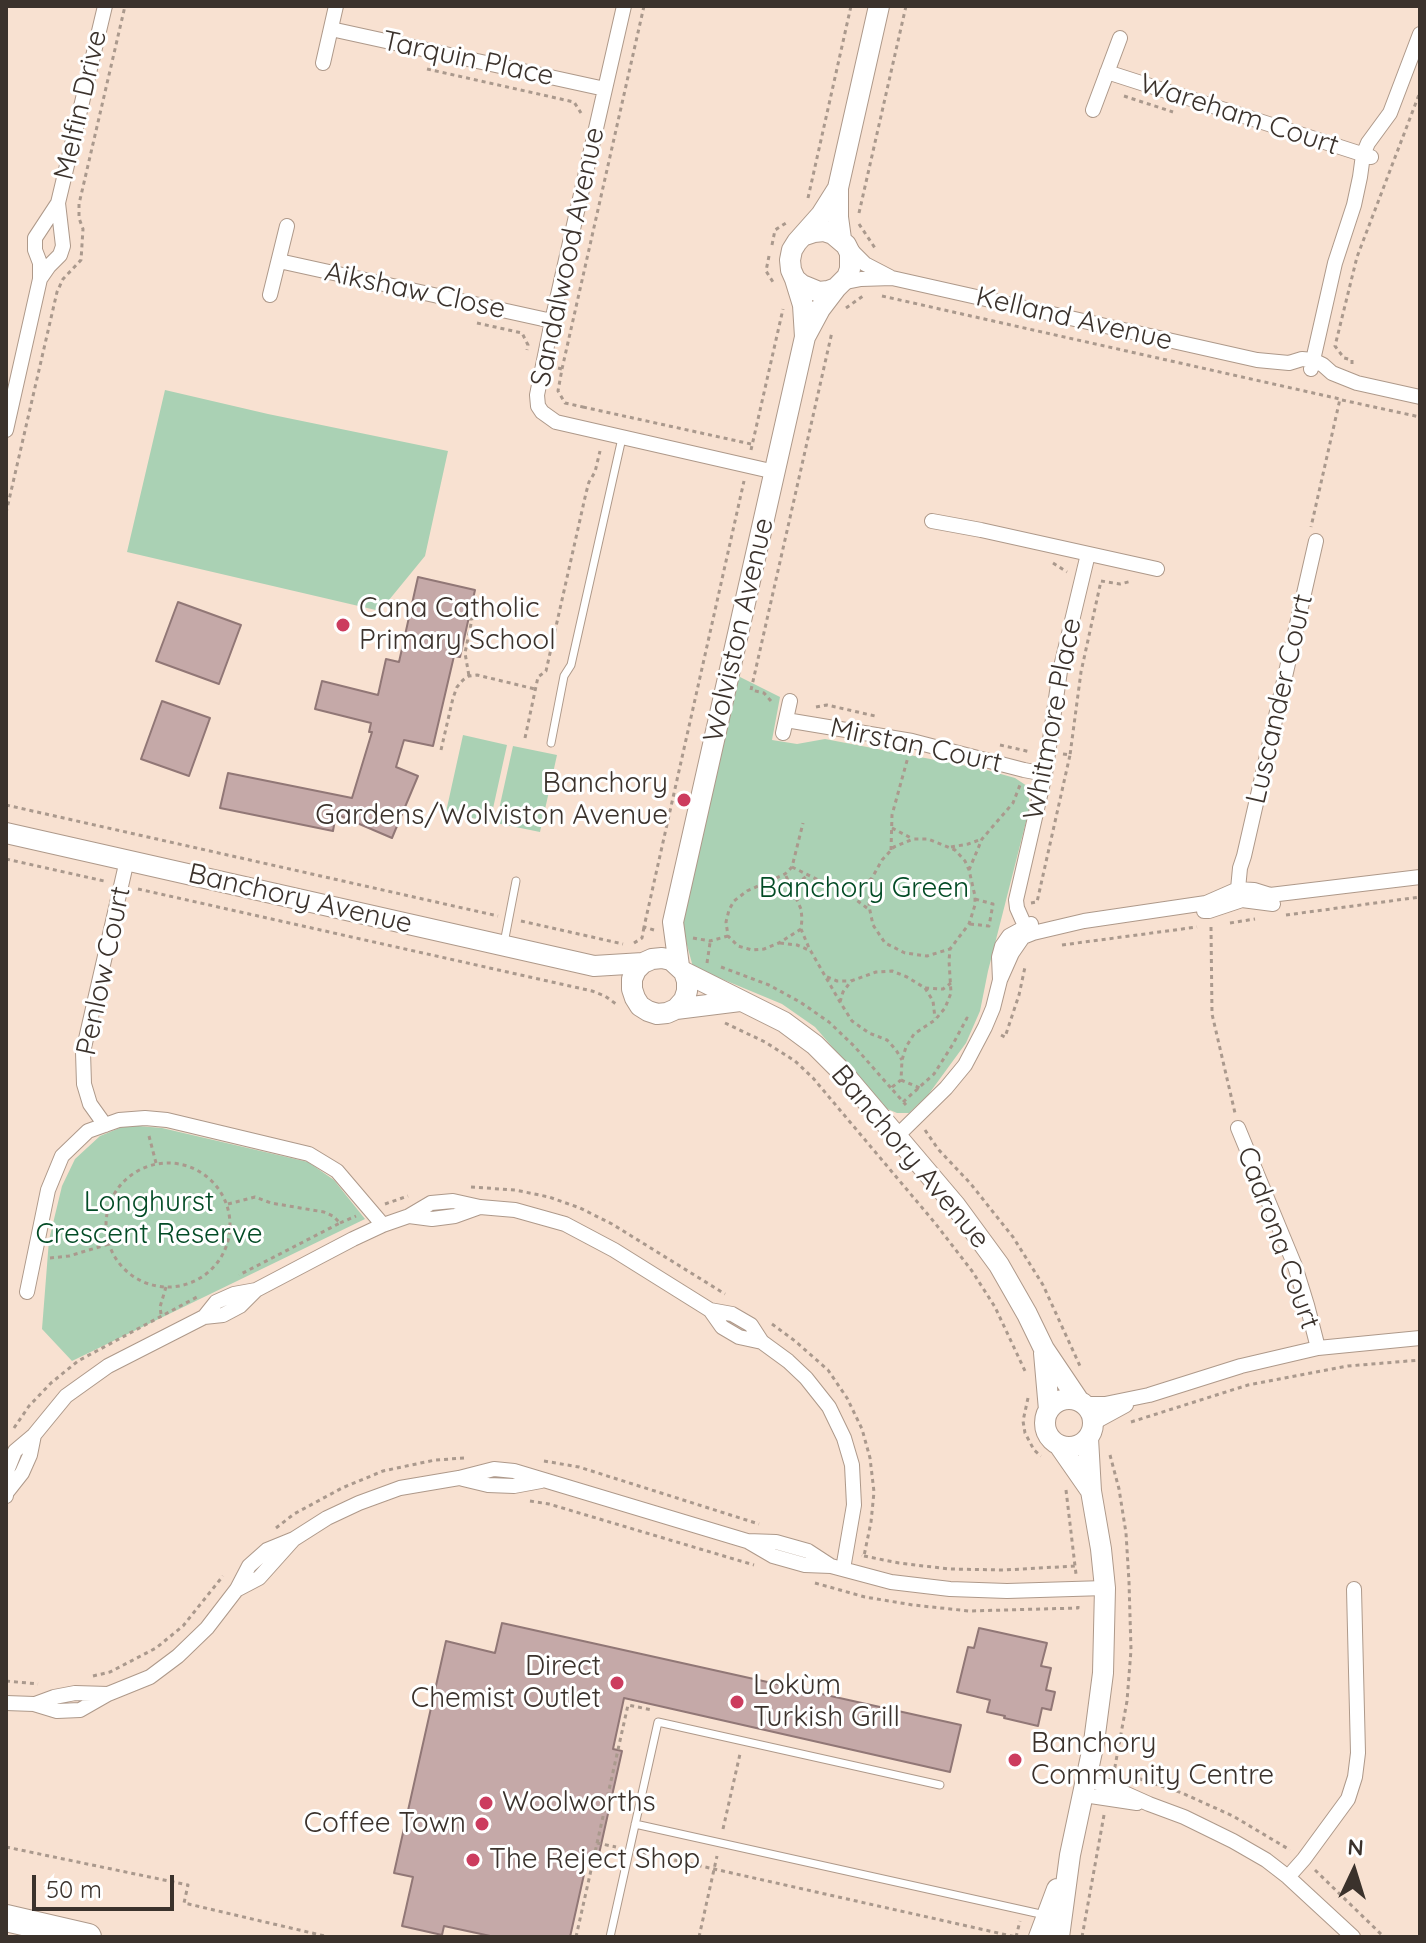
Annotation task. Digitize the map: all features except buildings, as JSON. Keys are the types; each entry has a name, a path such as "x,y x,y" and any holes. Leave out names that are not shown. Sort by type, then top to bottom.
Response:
{"highway":[{"path":"6,1918 88,1937"}],"street":[{"name":"Melfin Drive","path":"6,430 40,279 35,238 58,203 105,6"},
{"path":"323,63 336,6"},
{"name":"Sandalwood Avenue","path":"624,6 552,321 537,395 538,406 556,422 775,472"},
{"path":"839,286 850,269 850,253 838,217 838,188 879,6"},
{"name":"Tarquin Place","path":"331,29 605,89"},
{"path":"1312,365 1335,263 1354,205 1365,192 1369,180 1367,156 1385,138 1390,113 1420,34"},
{"name":"Wareham Court","path":"1093,110 1120,38"},
{"name":"Wareham Court","path":"1107,72 1367,156"},
{"path":"838,188 821,215 792,250 790,260 795,279 810,290 828,291 870,280"},
{"name":"Melfin Drive","path":"40,279 60,255 63,246 58,203"},
{"path":"270,295 287,226"},
{"path":"805,235 824,231 844,242"},
{"name":"Kelland Avenue","path":"844,242 865,264 870,280 892,278 1257,360 1273,370 1288,373 1312,365 1329,383 1341,385 1352,381 1420,397"},
{"name":"Aikshaw Close","path":"279,261 552,321"},
{"name":"Wolviston Avenue","path":"645,962 671,930 805,337 803,305 795,279"},
{"name":"Wolviston Avenue","path":"805,337 827,313 839,286"},
{"path":"932,521 1157,569"},
{"name":"Luscander Court","path":"1242,893 1240,868 1316,541"},
{"name":"Whitmore Place","path":"1030,928 1019,885 1045,774 1060,671 1088,554"},
{"name":"Mirstan Court","path":"787,716 912,741 1045,774"},
{"name":"Banchory Avenue","path":"6,833 594,966 645,962"},
{"name":"Penlow Court","path":"105,1125 90,1104 84,1084 83,1052 127,860"},
{"path":"897,1136 965,1065 985,1027 1000,980 1017,944 1030,928 1176,909 1209,911 1242,893 1271,904 1282,903 1302,892 1420,877"},
{"name":"Wolviston Avenue","path":"671,930 682,969"},
{"path":"676,1009 687,991 682,969 671,960 662,958 645,962 632,979 628,1003 657,1014 740,1001"},
{"name":"Banchory Avenue","path":"594,966 628,1003"},
{"name":"Banchory Avenue","path":"682,969 784,1022 815,1045 843,1073 955,1205 999,1265 1044,1349 1081,1402"},
{"path":"27,1292 48,1190 62,1156 88,1131 119,1120 167,1120 309,1154 337,1171 383,1225"},
{"name":"Cadrona Court","path":"1238,1128 1295,1266 1318,1348"},
{"path":"6,1494 22,1473 34,1435 66,1396 108,1366 204,1317 216,1302 234,1294 256,1290 383,1225 409,1216 432,1219 455,1216 480,1207 515,1210 565,1224 614,1250 710,1310 722,1327 739,1337 762,1342 806,1378 829,1407 844,1438 852,1465 854,1505 846,1551 837,1568"},
{"path":"1052,1452 1053,1442 1044,1423 1053,1405 1066,1399 1105,1404 1149,1395 1241,1366 1318,1348 1420,1338"},
{"name":"Banchory Avenue","path":"1044,1349 1049,1410"},
{"path":"1052,1452 1082,1444 1090,1430 1108,1414 1149,1395"},
{"path":"1059,1937 1070,1855 1094,1742 1103,1673 1105,1588 1091,1491 1092,1415 1081,1402"},
{"path":"1052,1452 1091,1491"},
{"path":"6,1703 34,1704 75,1693 108,1694 150,1677 207,1628 237,1589 249,1566 267,1550 294,1539 359,1503 400,1488 459,1478 488,1485 514,1486 544,1481 747,1541 773,1556 891,1582 950,1589 1007,1591 1105,1588"},
{"path":"1288,1877 1348,1799 1355,1777 1358,1753 1354,1589"},
{"path":"1085,1787 1108,1800 1149,1804 1233,1841 1288,1877 1350,1936"},
{"path":"1039,1937 1070,1855"}],"lane":[{"path":"551,743 564,676 571,665 622,437"},
{"path":"503,945 516,881"},
{"path":"610,1937 658,1722 940,1785"},
{"path":"635,1824 1047,1916"}],"path":[{"path":"644,6 558,391 565,403 752,445"},
{"path":"874,716 827,705 787,716 764,693 751,690 827,313 866,294 870,280 876,250 858,223 858,215 906,6"},
{"path":"420,67 574,102 581,113"},
{"path":"1352,381 1352,360 1344,358 1335,346 1357,257 1420,92"},
{"path":"593,141 613,145"},
{"path":"870,280 1420,417"},
{"path":"475,323 522,333 528,345 526,361 562,369"},
{"path":"1316,541 1311,529 1340,399"},
{"path":"578,427 583,407"},
{"path":"525,738 538,677 546,671 586,493 601,445"},
{"path":"6,805 629,945 642,938 747,466"},
{"path":"998,745 1029,752 1070,755 1081,672 1101,581"},
{"path":"469,619 472,619 465,653 469,676"},
{"path":"441,750 457,687 469,676 477,675 535,689"},
{"path":"891,850 892,815 912,741"},
{"path":"969,870 982,839 1013,803 1024,770"},
{"path":"801,929 779,943 752,950 738,946 728,936 726,922 734,901 747,891 785,874 792,867 803,823"},
{"path":"892,828 913,839"},
{"path":"849,895 872,878 894,847 913,839 928,839 950,847 965,861 975,899 969,924 950,949 927,956 905,953 885,943 873,925 870,910 872,878"},
{"path":"950,847 982,839"},
{"path":"6,859 592,991 614,1001 628,1003"},
{"path":"792,867 862,902 870,910"},
{"path":"785,874 801,909 801,929 840,1002 852,1021 869,1033 887,1040 902,1060"},
{"path":"793,892 808,875"},
{"path":"1286,915 1420,897"},
{"path":"969,924 989,926 993,904 975,899"},
{"path":"1226,923 1256,919"},
{"path":"1211,925 1212,1014 1238,1128"},
{"path":"644,927 671,930 710,941 728,936"},
{"path":"1059,945 1196,927"},
{"path":"779,943 797,945 811,951"},
{"path":"903,1102 934,1074 967,1018 1005,1037 1026,965"},
{"path":"827,977 851,981 876,972 892,971 925,988 933,1001 935,1020"},
{"path":"840,1002 851,981"},
{"path":"925,988 943,989 951,983"},
{"path":"719,1021 765,1042 795,1061 813,1078 972,1271 995,1307 1027,1374"},
{"path":"901,1080 920,1088"},
{"path":"145,1118 156,1163"},
{"path":"174,1162 192,1166 220,1188 228,1204 231,1224 228,1244 219,1262 204,1276 186,1285 166,1287 147,1284 131,1275 117,1261 109,1244 105,1223 109,1203 120,1184 136,1171 156,1163 174,1162"},
{"path":"461,1187 515,1190 580,1208 612,1224 735,1301"},
{"path":"329,1227 410,1195"},
{"path":"228,1204 255,1197 271,1203 324,1212 340,1223"},
{"path":"35,1260 69,1256 109,1244"},
{"path":"161,1316 160,1307 166,1287"},
{"path":"770,1322 828,1370 847,1398 862,1429 870,1458 874,1492 871,1522 864,1556 846,1551"},
{"path":"1132,1422 1248,1385 1348,1366 1420,1360"},
{"path":"1029,1388 1024,1411 1025,1433 1034,1450 1052,1452"},
{"path":"271,1532 294,1514 342,1488 383,1471 435,1460 471,1457"},
{"path":"535,1460 579,1467 759,1524"},
{"path":"1065,1484 1075,1566"},
{"path":"83,1678 110,1672 156,1648 183,1626 227,1572"},
{"path":"6,1681 47,1683"},
{"path":"576,1937 628,1705 657,1711"},
{"path":"597,1843 1016,1937"},
{"path":"6,1847 188,1885 184,1903 329,1937"}],"green space":[{"path":"165,390 448,451 425,556 380,611 127,552"},
{"name":"Banchory Green","path":"738,676 780,697 772,740 797,744 825,739 983,769 1015,778 1027,786 1030,806 980,1011 966,1043 928,1095 909,1113 897,1113 885,1108 815,1027 782,1004 693,967 681,923"},
{"path":"463,735 507,745 490,822 446,812"},
{"path":"513,746 557,755 540,832 496,823"},
{"name":"Longhurst Crescent Reserve","path":"127,1125 162,1128 308,1162 334,1180 365,1219 72,1361 42,1329 49,1240 62,1186 75,1159 100,1136"}],"place":[{"name":"Cana Catholic Primary School","path":"343,625"},
{"name":"Banchory Gardens/Wolviston Avenue","path":"684,800"},
{"name":"Direct Chemist Outlet","path":"617,1683"},
{"name":"Lokùm Turkish Grill","path":"737,1702"},
{"name":"Banchory Community Centre","path":"1015,1760"},
{"name":"Woolworths","path":"486,1803"},
{"name":"Coffee Town","path":"482,1824"},
{"name":"The Reject Shop","path":"473,1860"}]}
